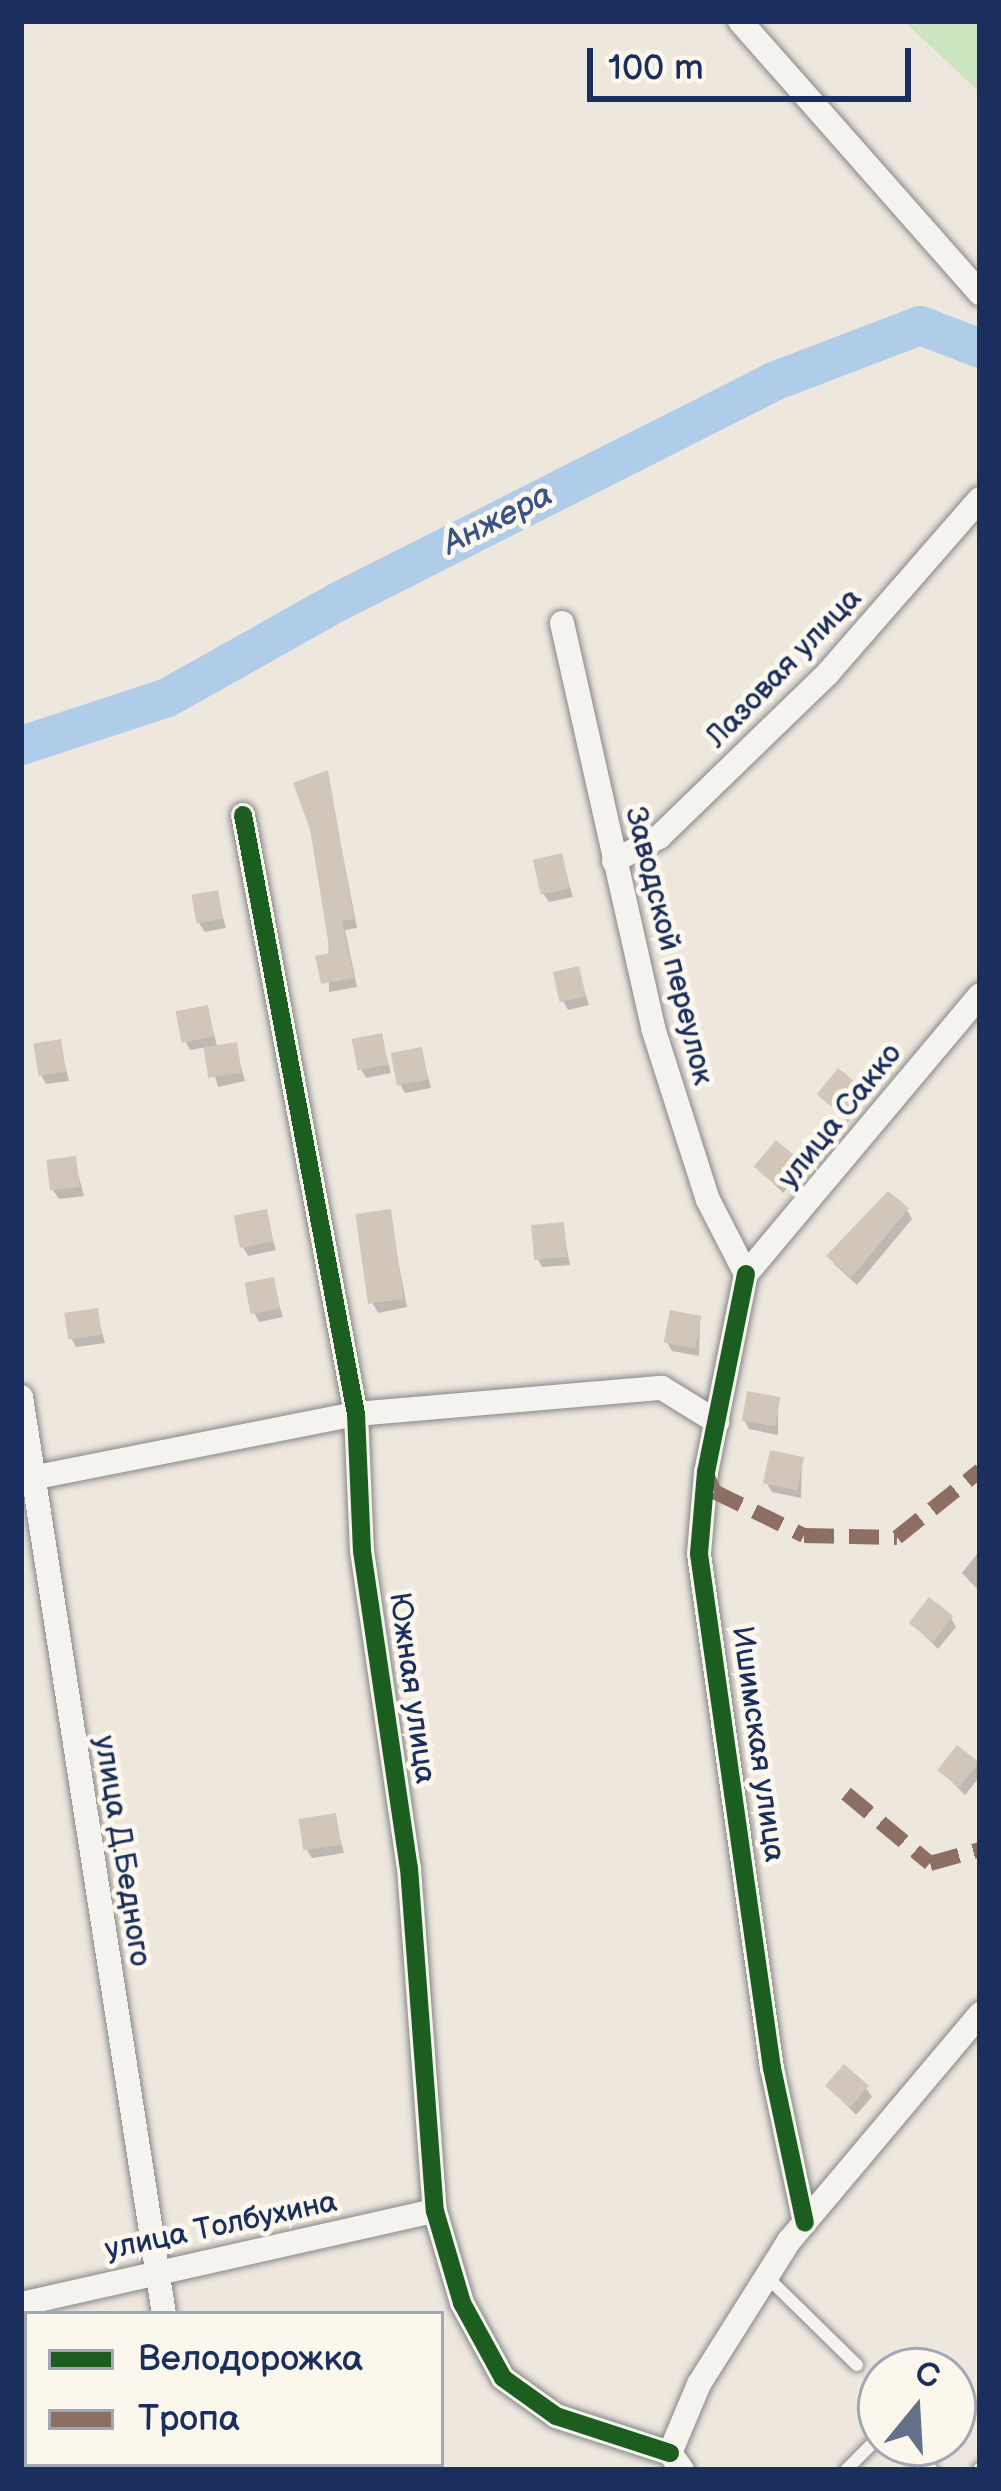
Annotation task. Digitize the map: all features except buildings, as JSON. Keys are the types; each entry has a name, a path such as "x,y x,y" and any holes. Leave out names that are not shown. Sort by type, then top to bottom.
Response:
{"street":[{"path":"740,21 980,293"},
{"name":"Лазовая улица","path":"614,861 658,837 828,673 980,499"},
{"name":"Заводской переулок","path":"562,623 614,861 667,1071 708,1200 746,1274"},
{"name":"Южная улица","path":"243,815 356,1414 362,1551 410,1868 434,2211 462,2302 503,2378 556,2416 676,2461"},
{"name":"улица Сакко","path":"746,1274 980,995"},
{"name":"Ишимская улица","path":"746,1274 717,1422 699,1554 772,2068 805,2223"},
{"path":"27,1479 356,1414 662,1388 717,1422"},
{"name":"улица Д.Бедного","path":"21,1397 27,1479 164,2311"},
{"path":"676,2461 698,2384 766,2276 980,2014"},
{"name":"улица Толбухина","path":"21,2304 158,2267 434,2211"}],"lane":[{"path":"766,2276 857,2365"}],"green space":[{"path":"904,21 980,21 980,93"}],"waterway":[{"name":"Анжера","path":"21,745 167,697 338,601 773,381 920,325 980,348"}],"marked path":[{"path":"707,1475 714,1491 804,1535 897,1537 980,1470"},
{"path":"846,1793 930,1863 980,1849"}],"cycle path":[{"path":"243,815 356,1414 362,1551 409,1868 435,2211 462,2303 503,2378 556,2416 670,2453"},
{"path":"746,1274 706,1472 699,1554 772,2068 805,2223"}]}
